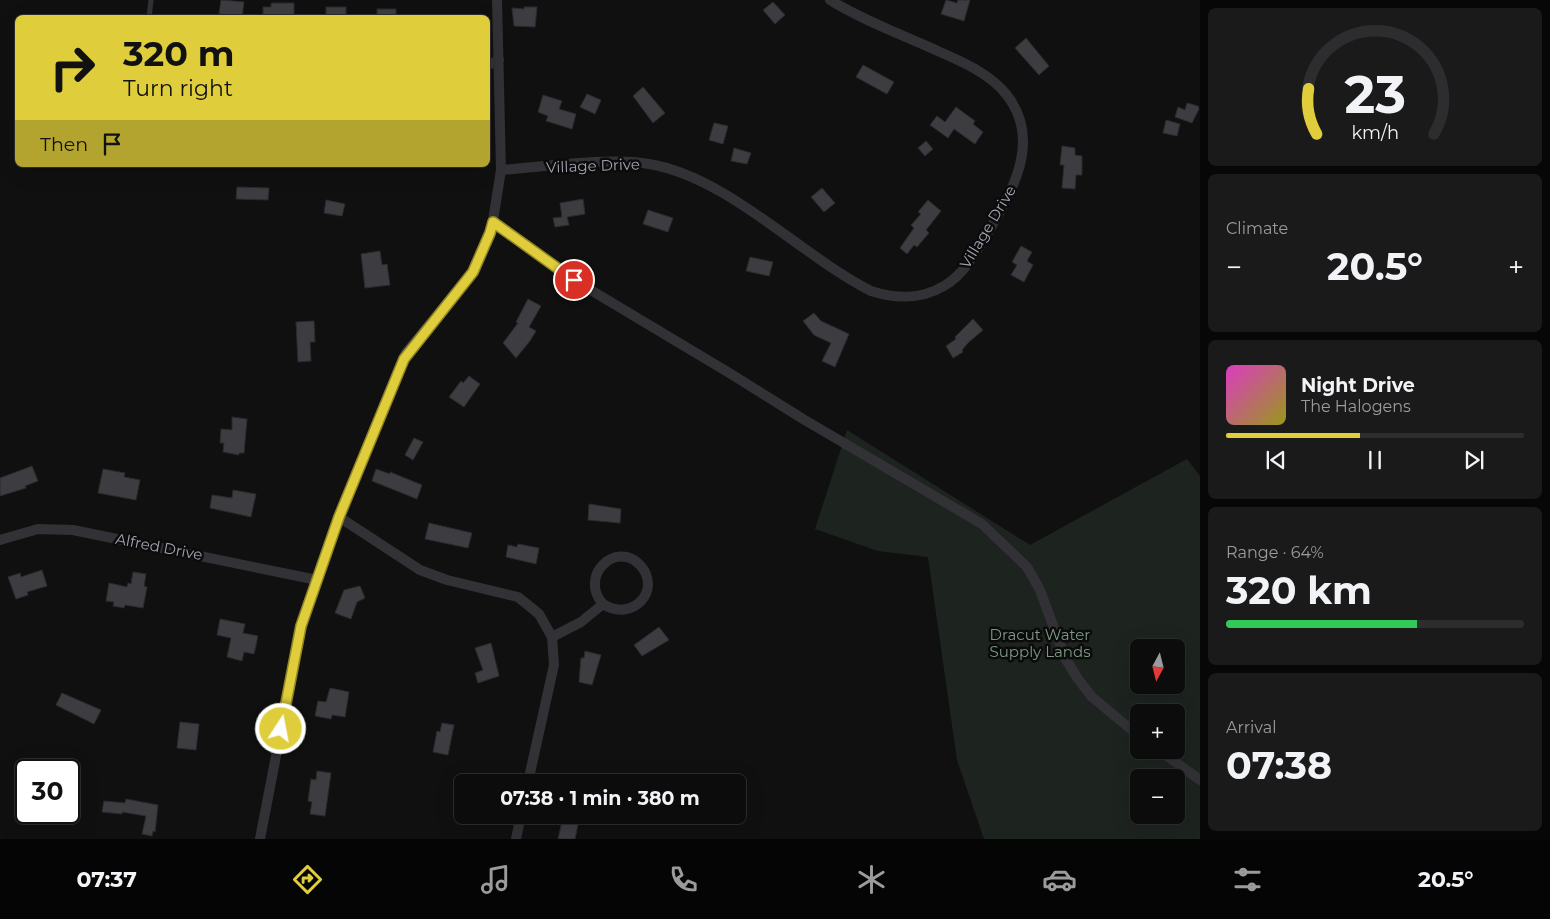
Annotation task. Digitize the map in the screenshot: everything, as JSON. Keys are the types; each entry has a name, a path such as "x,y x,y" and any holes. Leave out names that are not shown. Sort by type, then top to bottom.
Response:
{"street":[{"path":"260,839 301,626 339,517 406,353 473,272 490,233 501,170 497,0"},
{"name":"Village Drive","path":"501,170 616,163 656,166 686,176 727,197 871,291 896,297 908,297 927,293 945,286 972,259 1014,186 1021,165 1023,147 1022,128 1016,110 1000,87 972,68 830,0"},
{"path":"490,64 499,60"},
{"path":"493,222 574,280 732,374 802,419 982,524 1028,567 1040,590 1065,658 1078,679 1092,697 1130,729"},
{"path":"339,517 420,570 447,580 518,597 539,614 552,637 554,665 530,774"},
{"name":"Alfred Drive","path":"0,540 38,529 74,530 317,580"},
{"path":"620,557 631,560 641,566 648,582 646,593 640,602 630,609 619,610 603,604 597,595 594,584 597,572 604,563 620,557"},
{"path":"552,637 581,622 603,604"},
{"path":"1171,759 1200,780"},
{"path":"516,839 519,824"}],"lane":[{"path":"149,15 151,0"}],"green space":[{"name":"Dracut Water Supply Lands","path":"847,430 1030,545 1187,459 1200,476 1200,839 984,839 957,760 928,557 878,551 815,529"}],"building":[{"path":"221,0 244,2 242,15 219,14"},
{"path":"946,0 957,3 958,0 970,0 964,21 941,14"},
{"path":"773,2 785,15 775,24 763,10"},
{"path":"271,3 294,3 294,15 263,15 263,7 271,7"},
{"path":"326,7 346,7 346,15 326,15"},
{"path":"524,7 537,7 535,27 514,26 512,8 524,9"},
{"path":"377,9 396,9 396,15 377,15"},
{"path":"1026,38 1049,66 1039,75 1015,48"},
{"path":"863,65 894,82 887,94 856,77"},
{"path":"643,87 665,113 653,123 633,96"},
{"path":"587,94 601,100 595,114 580,107"},
{"path":"543,95 562,101 559,109 576,114 572,129 546,121 548,116 538,112"},
{"path":"1187,103 1198,106 1199,109 1192,123 1175,117 1178,107 1185,110"},
{"path":"956,107 975,121 973,124 983,132 975,144 954,129 948,138 930,125 937,116 945,122"},
{"path":"1166,120 1180,124 1177,136 1163,133"},
{"path":"714,123 728,126 723,144 709,140"},
{"path":"926,141 933,149 925,156 918,148"},
{"path":"1062,146 1075,148 1075,155 1082,156 1082,175 1076,175 1075,189 1062,188 1064,165 1060,165"},
{"path":"734,148 751,153 747,164 731,161"},
{"path":"237,187 269,188 268,200 236,199"},
{"path":"822,188 835,203 824,212 811,197"},
{"path":"583,199 585,214 567,217 569,225 555,227 553,218 562,217 560,203"},
{"path":"326,200 345,204 342,216 324,213"},
{"path":"928,200 941,211 926,230 929,233 917,247 914,245 907,254 900,248 914,228 911,225 921,214 918,212"},
{"path":"648,210 673,218 668,232 643,224"},
{"path":"1021,246 1032,252 1027,261 1033,265 1024,282 1011,275 1017,265 1012,262"},
{"path":"380,251 382,265 387,264 390,285 365,288 361,254"},
{"path":"750,257 773,262 769,276 746,271"},
{"path":"528,299 541,306 529,327 536,331 516,358 503,343 518,323 516,322"},
{"path":"814,313 821,321 849,334 835,367 822,361 831,343 814,335 803,321"},
{"path":"973,319 983,330 968,343 962,350 963,352 953,358 946,346 956,339 955,337"},
{"path":"314,321 315,342 310,342 311,361 298,362 296,322"},
{"path":"469,376 480,384 464,407 449,397 461,381 463,383"},
{"path":"232,417 247,419 244,453 239,453 239,455 223,452 224,443 220,443 221,429 232,430"},
{"path":"414,438 423,442 413,460 405,455"},
{"path":"32,466 38,481 25,486 26,488 0,496 0,478"},
{"path":"103,469 125,473 124,477 140,480 136,500 98,493"},
{"path":"376,469 390,474 390,472 422,485 417,499 372,481"},
{"path":"233,490 256,494 251,517 210,508 212,495 232,498"},
{"path":"589,504 621,509 620,523 588,520"},
{"path":"429,523 472,533 468,548 425,539"},
{"path":"518,544 539,548 536,564 506,557 508,545 517,547"},
{"path":"42,570 47,586 27,592 28,595 16,599 8,577 20,573 21,577"},
{"path":"133,572 146,574 144,586 147,587 143,608 125,605 124,608 113,606 114,602 106,601 109,583 127,587 128,583 131,584"},
{"path":"360,586 365,598 357,602 351,619 335,613 344,590"},
{"path":"220,619 245,624 243,633 258,636 254,654 244,652 242,661 227,657 231,638 217,635"},
{"path":"659,627 669,640 642,656 634,645"},
{"path":"491,643 499,676 478,683 475,673 483,670 475,648"},
{"path":"585,651 601,655 592,685 579,682 581,658 584,658"},
{"path":"330,688 349,692 345,717 332,715 331,719 315,716 318,701 326,702"},
{"path":"62,693 101,710 94,724 56,705"},
{"path":"180,722 199,724 196,750 177,748"},
{"path":"442,723 454,725 448,755 433,752 437,731 440,732"},
{"path":"317,771 331,773 325,816 310,814 312,802 308,801 311,779 316,780"},
{"path":"126,799 158,805 155,832 153,831 152,836 142,834 146,816 122,812 122,814 102,812 104,801 125,803"},
{"path":"561,824 578,824 575,839 558,839"}],"route":[{"path":"281,729 301,626 339,517 406,353 473,272 493,222 574,280"}]}
